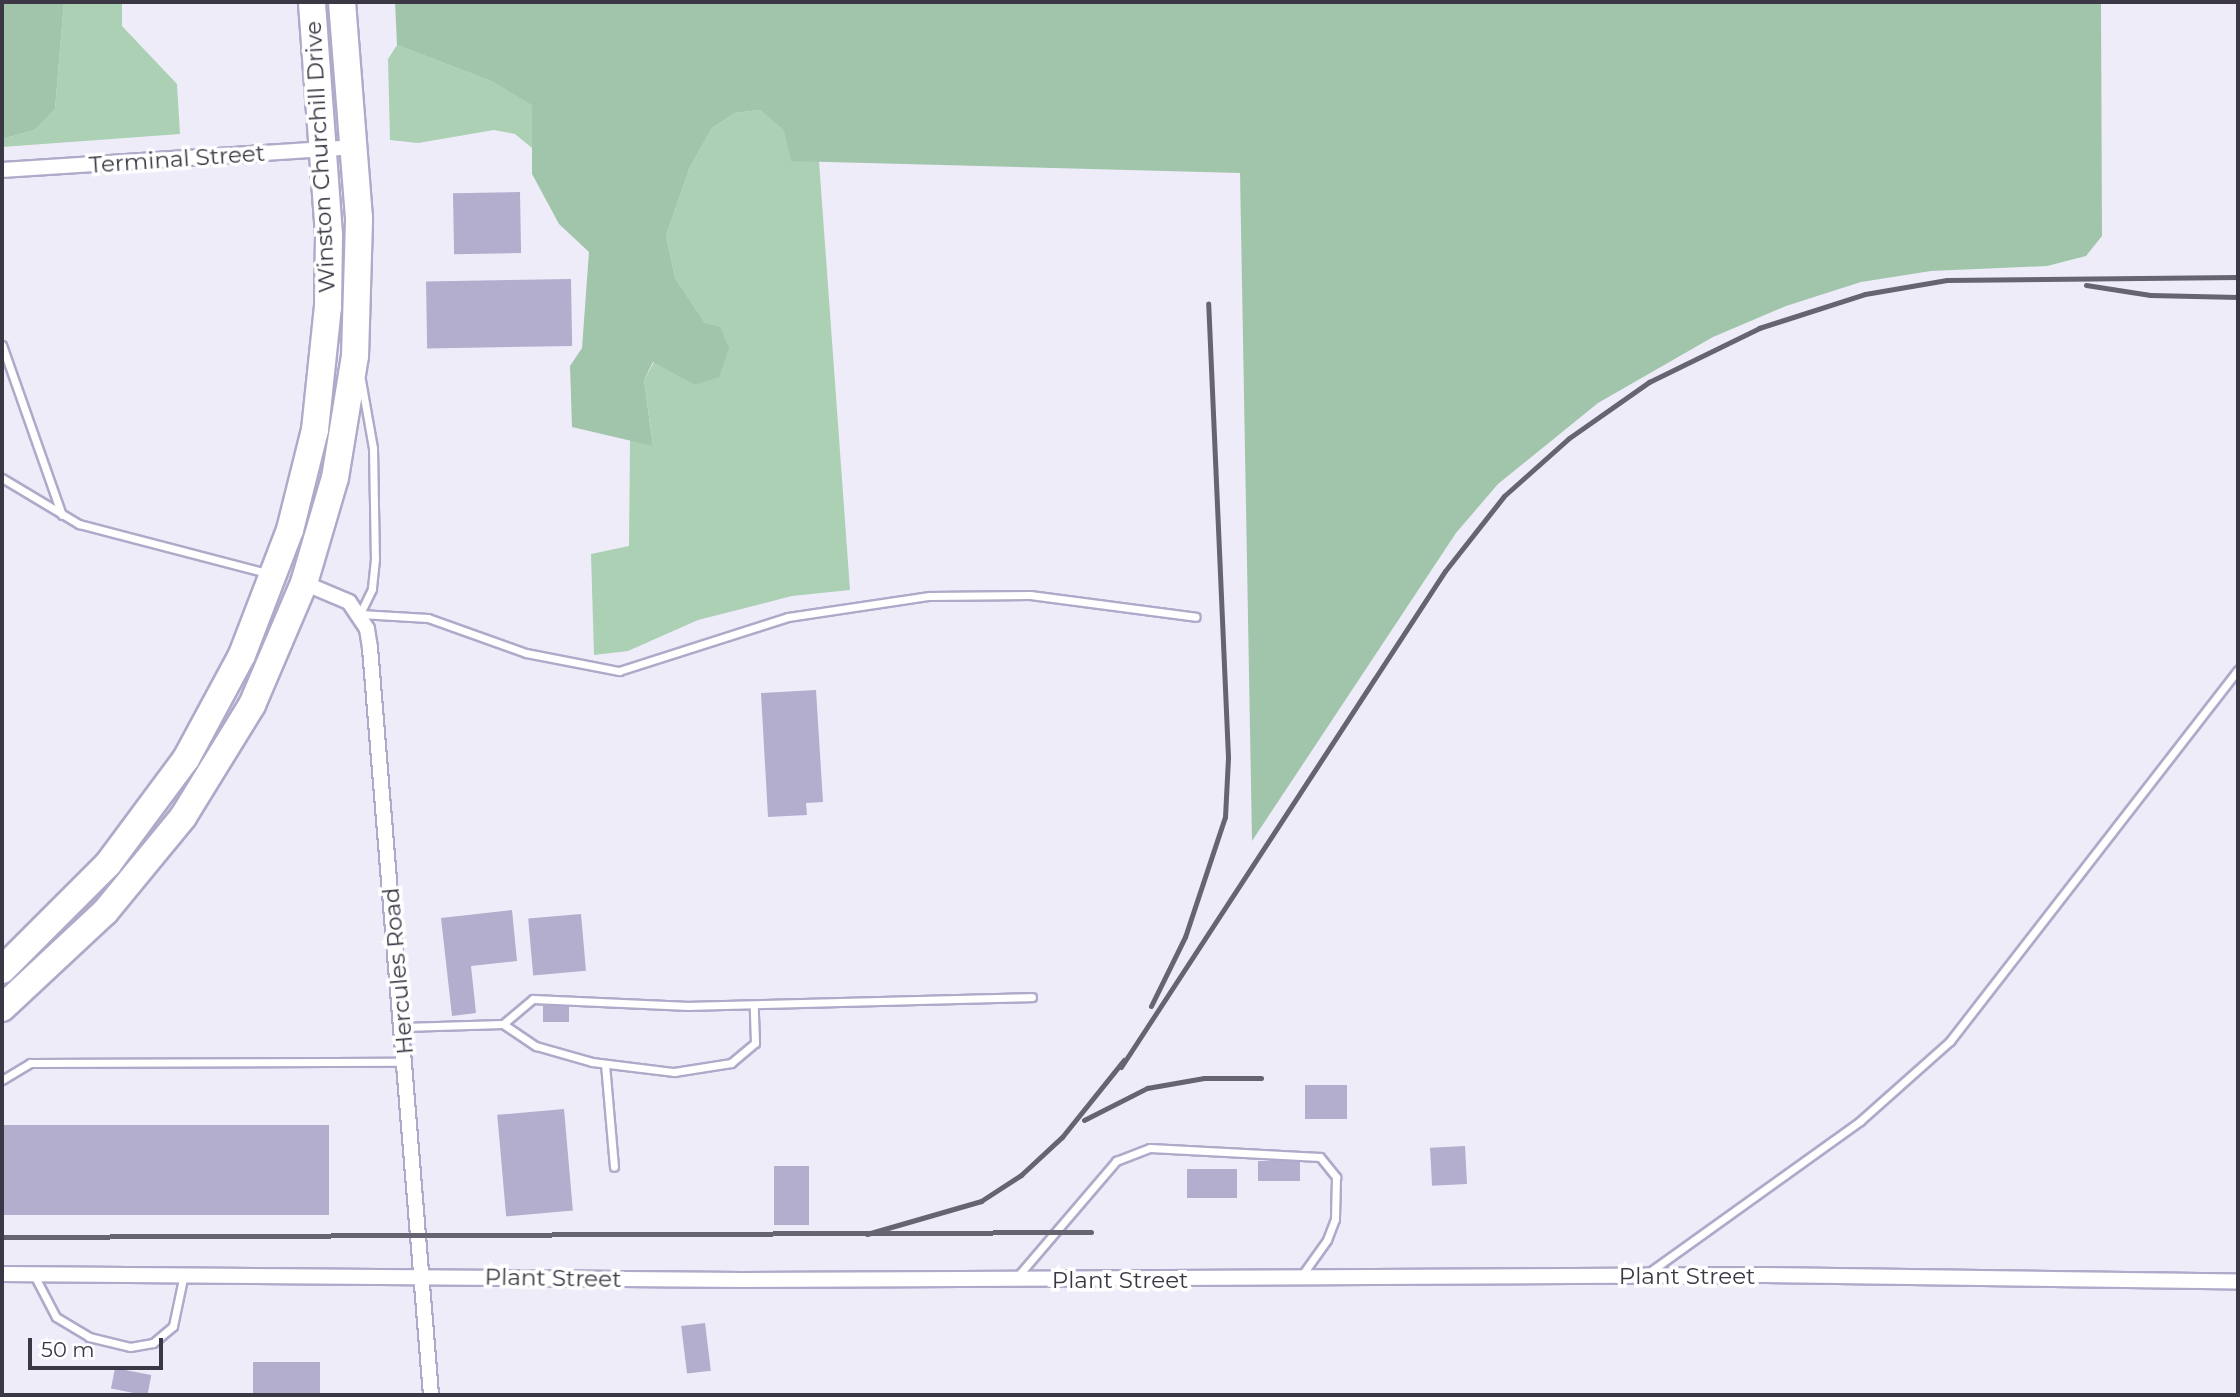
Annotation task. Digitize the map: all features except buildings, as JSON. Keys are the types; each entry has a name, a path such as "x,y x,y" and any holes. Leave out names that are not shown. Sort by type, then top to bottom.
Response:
{"highway":[{"name":"Winston Churchill Drive","path":"2,1008 105,912 183,817 251,705 290,579 322,379 329,235 312,2"},
{"name":"Winston Churchill Drive","path":"2,970 108,864 186,759 290,579 335,478 355,356 359,218 342,2"}],"street":[{"name":"Terminal Street","path":"2,170 353,147"},
{"path":"290,579 336,593 360,614"},
{"name":"Hercules Road","path":"360,614 370,648 406,1062 431,1395"},
{"name":"Plant Street","path":"2,1274 1014,1280 1645,1276 2238,1282"}],"lane":[{"path":"2,345 62,515"},
{"path":"355,356 373,449 375,559 372,589 360,614 428,618 526,653 619,671 788,617 929,596 1030,595 1196,617"},
{"path":"2,478 62,515 108,534 290,579"},
{"path":"1645,1276 1860,1121 1950,1041 2238,670"},
{"path":"503,1024 533,999 754,1005 1032,997"},
{"path":"403,1027 503,1024 536,1046 604,1064 674,1072 731,1063 755,1043 754,1005"},
{"path":"2,1080 30,1063 406,1062"},
{"path":"604,1064 614,1167"},
{"path":"1014,1280 1116,1161 1150,1148 1320,1157 1336,1177 1335,1219 1313,1263 1297,1280"},
{"path":"34,1274 56,1317 89,1337 130,1347 153,1343 173,1326 184,1273"}],"green space":[{"path":"2,2 64,2 55,109 35,130 2,139"},
{"path":"64,2 122,2 122,26 177,84 180,134 2,147 2,139 35,130 55,109"},
{"path":"395,2 2101,2 2102,236 2086,256 2047,266 1931,271 1861,282 1786,306 1713,337 1598,403 1498,484 1456,533 1252,841 1240,173 791,161 784,130 760,110 735,113 712,128 690,167 666,235 675,278 705,323 720,327 729,348 719,377 694,385 653,362 644,380 653,446 572,427 570,366 582,348 589,252 559,224 532,174 532,105 491,81 397,45"},
{"path":"397,45 491,81 533,105 532,148 515,134 494,130 418,143 390,140 388,59"},
{"path":"760,110 785,130 791,160 819,161 850,590 792,596 698,620 628,651 594,655 591,554 629,546 630,440 653,445 644,380 654,362 694,385 705,323 675,278 666,235 690,167 712,128 735,113"}],"railway":[{"path":"1121,1067 1445,571 1504,496 1569,438 1649,382 1759,328 1865,294 1947,280 2238,277"},
{"path":"2086,285 2150,295 2238,297"},
{"path":"1151,1006 1185,937 1225,817 1228,757 1208,303"},
{"path":"867,1234 981,1201 1021,1175 1062,1137 1124,1060"},
{"path":"1084,1120 1147,1088 1204,1078 1261,1078"},
{"path":"2,1237 1091,1232"}]}
